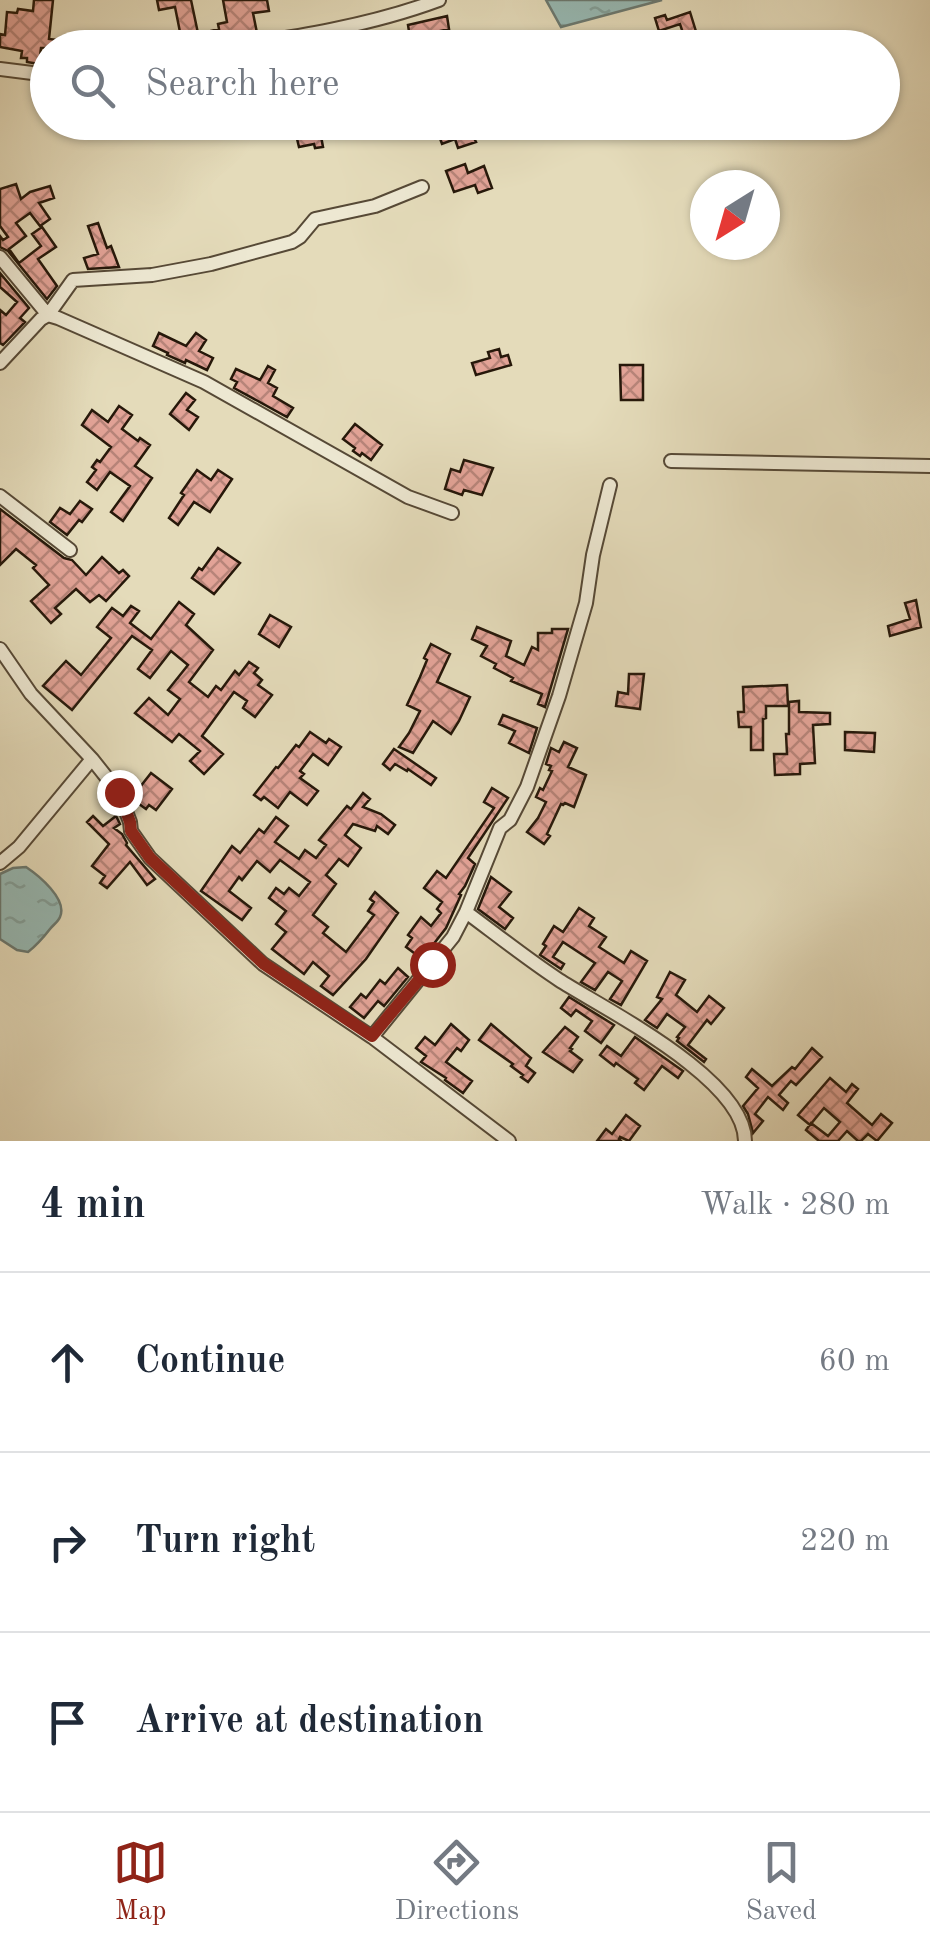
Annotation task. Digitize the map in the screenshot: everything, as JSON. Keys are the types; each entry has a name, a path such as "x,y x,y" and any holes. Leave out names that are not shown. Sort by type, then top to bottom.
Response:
{"street":[{"path":"331,30 402,14 439,0"},
{"path":"0,69 30,74"},
{"path":"0,363 48,316 73,280 152,275 211,264 292,242 314,219 374,206 422,187"},
{"path":"0,257 48,316 204,382 408,497 452,513"},
{"path":"672,460 930,466"},
{"path":"372,1036 453,937 500,828 510,820 527,787 586,603 610,485"},
{"path":"0,496 70,550"},
{"path":"0,649 31,694 119,792 131,831 150,858 264,964 372,1036 509,1141"},
{"path":"0,862 19,847 92,759"},
{"path":"466,912 544,970 682,1055 719,1090 736,1115 744,1141"}],"water":[{"path":"546,0 662,0 561,27"},
{"path":"26,867 50,888 61,910 58,920 28,952 0,939 0,874"}],"building":[{"path":"34,0 53,0 50,30 30,30 30,62 21,58 22,51 0,47 0,34 5,35 7,12 33,11"},
{"path":"157,0 191,0 197,30 180,30 175,7 159,10"},
{"path":"223,0 267,0 269,11 253,13 256,30 215,30 219,29 218,24 227,22"},
{"path":"690,12 696,30 682,30 680,24 659,30 655,18 665,15 667,20"},
{"path":"447,16 449,29 409,30 408,25"},
{"path":"297,140 322,140 323,147 315,148 314,144 299,147"},
{"path":"455,140 476,142 458,148"},
{"path":"465,164 468,173 484,166 492,188 478,193 475,185 454,192 446,171"},
{"path":"16,184 21,199 50,186 54,198 39,203 50,219 40,226 30,213 16,223 26,236 9,249 19,263 41,246 32,234 42,227 56,247 38,259 57,286 47,299 8,251 0,247 0,236 3,240 8,237 0,226 0,189"},
{"path":"98,223 119,267 88,269 84,258 98,254 88,226"},
{"path":"0,273 29,308 20,318 25,322 3,345 0,310 6,315 17,302 0,287"},
{"path":"159,333 186,346 196,333 206,340 199,351 213,358 207,370 153,346"},
{"path":"499,349 501,357 508,355 511,365 476,375 472,363 490,358 488,352"},
{"path":"620,365 643,365 643,400 621,400"},
{"path":"268,366 275,370 268,383 277,388 273,396 293,408 287,417 234,388 237,382 231,379 236,369 260,380"},
{"path":"186,393 195,400 187,410 198,417 189,430 170,414"},
{"path":"119,406 132,415 122,429 150,445 135,466 152,478 123,521 111,512 130,486 110,472 97,490 87,482 96,470 92,467 111,447 82,425 92,410 108,422"},
{"path":"355,424 382,445 371,460 353,451 355,448 343,439"},
{"path":"464,460 493,468 482,495 464,490 462,495 445,489 451,469 460,472"},
{"path":"197,470 211,480 218,470 232,479 210,512 194,502 178,525 169,518"},
{"path":"80,501 92,509 67,535 50,522 60,508 70,514"},
{"path":"0,509 72,560 86,575 102,557 119,573 123,570 129,576 106,601 99,595 90,602 76,589 55,608 61,614 51,623 31,601 49,585 33,568 36,565 16,549 0,565"},
{"path":"218,548 240,563 214,594 192,578"},
{"path":"916,600 921,627 890,636 888,626 910,619 905,603"},
{"path":"179,602 194,614 186,625 213,650 189,682 208,697 216,686 221,690 235,671 239,675 249,662 258,668 254,673 262,680 258,685 272,695 255,717 243,708 247,701 234,692 202,736 223,754 204,774 190,761 200,751 179,734 172,742 135,713 149,698 168,715 180,699 168,690 188,665 171,651 150,678 138,669 152,650 132,636 72,710 43,686 66,661 81,675 111,638 97,627 112,608 123,616 131,606 139,611 130,623 151,639"},
{"path":"270,615 291,627 279,647 259,634"},
{"path":"477,627 511,641 506,656 524,665 532,647 538,650 538,633 568,629 545,707 538,704 542,694 511,681 513,678 481,656 487,646 472,639"},
{"path":"431,644 450,654 437,682 470,697 451,734 433,721 413,753 399,747 420,711 407,705"},
{"path":"629,674 644,674 640,709 616,706 618,692 628,694"},
{"path":"787,685 788,706 766,706 763,750 751,750 751,727 739,727 738,712 744,712 743,687"},
{"path":"799,701 799,712 830,713 830,724 813,725 815,763 800,764 800,774 775,775 774,754 787,754 789,702"},
{"path":"503,715 537,728 529,753 509,743 515,731 499,724"},
{"path":"310,732 341,747 328,765 313,754 300,771 304,774 300,778 318,791 307,805 290,792 278,808 264,797 261,800 254,795 276,767"},
{"path":"845,732 875,733 874,752 845,750"},
{"path":"564,742 577,748 568,767 586,775 574,807 561,804 544,844 527,832 546,802 536,797 552,771 546,764 551,748 559,752"},
{"path":"394,749 436,778 431,785 408,769 395,764 390,770 383,764"},
{"path":"151,773 172,789 156,810 149,805 146,809 133,796"},
{"path":"492,788 508,798 468,858 475,864 446,928 422,959 406,947 412,938 408,935 421,917 431,926 441,913 437,909 442,902 424,888 437,871 446,878 494,808 484,802"},
{"path":"363,793 370,799 363,807 395,825 388,834 377,826 375,831 353,824 345,835 361,848 348,866 339,859 326,875 336,884 313,915 328,927 323,933 346,952 374,915 368,911 375,892 398,913 366,959 333,995 321,986 329,976 313,962 304,974 272,949 286,932 276,924 286,911 269,898 276,888 284,894 289,888 299,896 310,882 280,860 270,872 257,861 229,891 251,908 242,920 201,891 232,846 240,853 259,829 264,833 276,817 288,826 275,842 299,859 305,850 316,858 326,845 319,840"},
{"path":"93,816 103,826 116,816 120,824 114,828 155,879 147,885 130,862 107,888 100,883 105,876 92,866 109,844 87,822"},
{"path":"491,877 511,892 499,907 513,918 505,929 478,909"},
{"path":"579,908 594,918 589,926 606,937 599,947 624,963 631,951 647,961 621,1005 610,999 622,981 608,972 595,990 581,982 595,963 563,942 553,957 564,964 561,969 540,955 554,926 563,932"},
{"path":"398,968 408,977 384,1006 378,1001 364,1018 350,1007 361,994 366,998 380,980 385,984"},
{"path":"670,972 685,980 676,995 697,1012 709,996 724,1008 711,1024 707,1020 688,1045 706,1059 704,1062 677,1041 685,1027 667,1014 657,1028 645,1020 662,999 657,997"},
{"path":"569,997 614,1025 601,1043 585,1031 592,1021 576,1010 571,1016 561,1008"},
{"path":"451,1024 469,1040 446,1062 472,1081 463,1093 421,1062 426,1056 416,1048 425,1037 435,1045"},
{"path":"491,1024 531,1058 526,1066 535,1073 528,1082 513,1064 479,1040"},
{"path":"565,1027 578,1037 570,1051 582,1060 573,1072 543,1052"},
{"path":"635,1037 683,1071 678,1078 662,1066 644,1090 635,1083 638,1079 600,1055 607,1046 621,1056"},
{"path":"812,1048 822,1057 796,1085 791,1081 779,1095 788,1103 783,1110 768,1097 755,1114 763,1121 753,1133 743,1106 758,1088 746,1077 752,1069 772,1086 792,1067 795,1069"},
{"path":"830,1078 846,1092 852,1084 858,1089 847,1103 872,1125 881,1114 892,1123 877,1141 868,1134 858,1141 847,1131 838,1141 819,1141 806,1130 810,1125 798,1115","holes":["824,1108 840,1122 828,1136 811,1123"]},
{"path":"626,1115 640,1126 629,1141 620,1137 621,1141 597,1141 606,1129 612,1134"}],"route":[{"path":"119,792 131,831 150,858 264,964 372,1036 432,964"}]}
